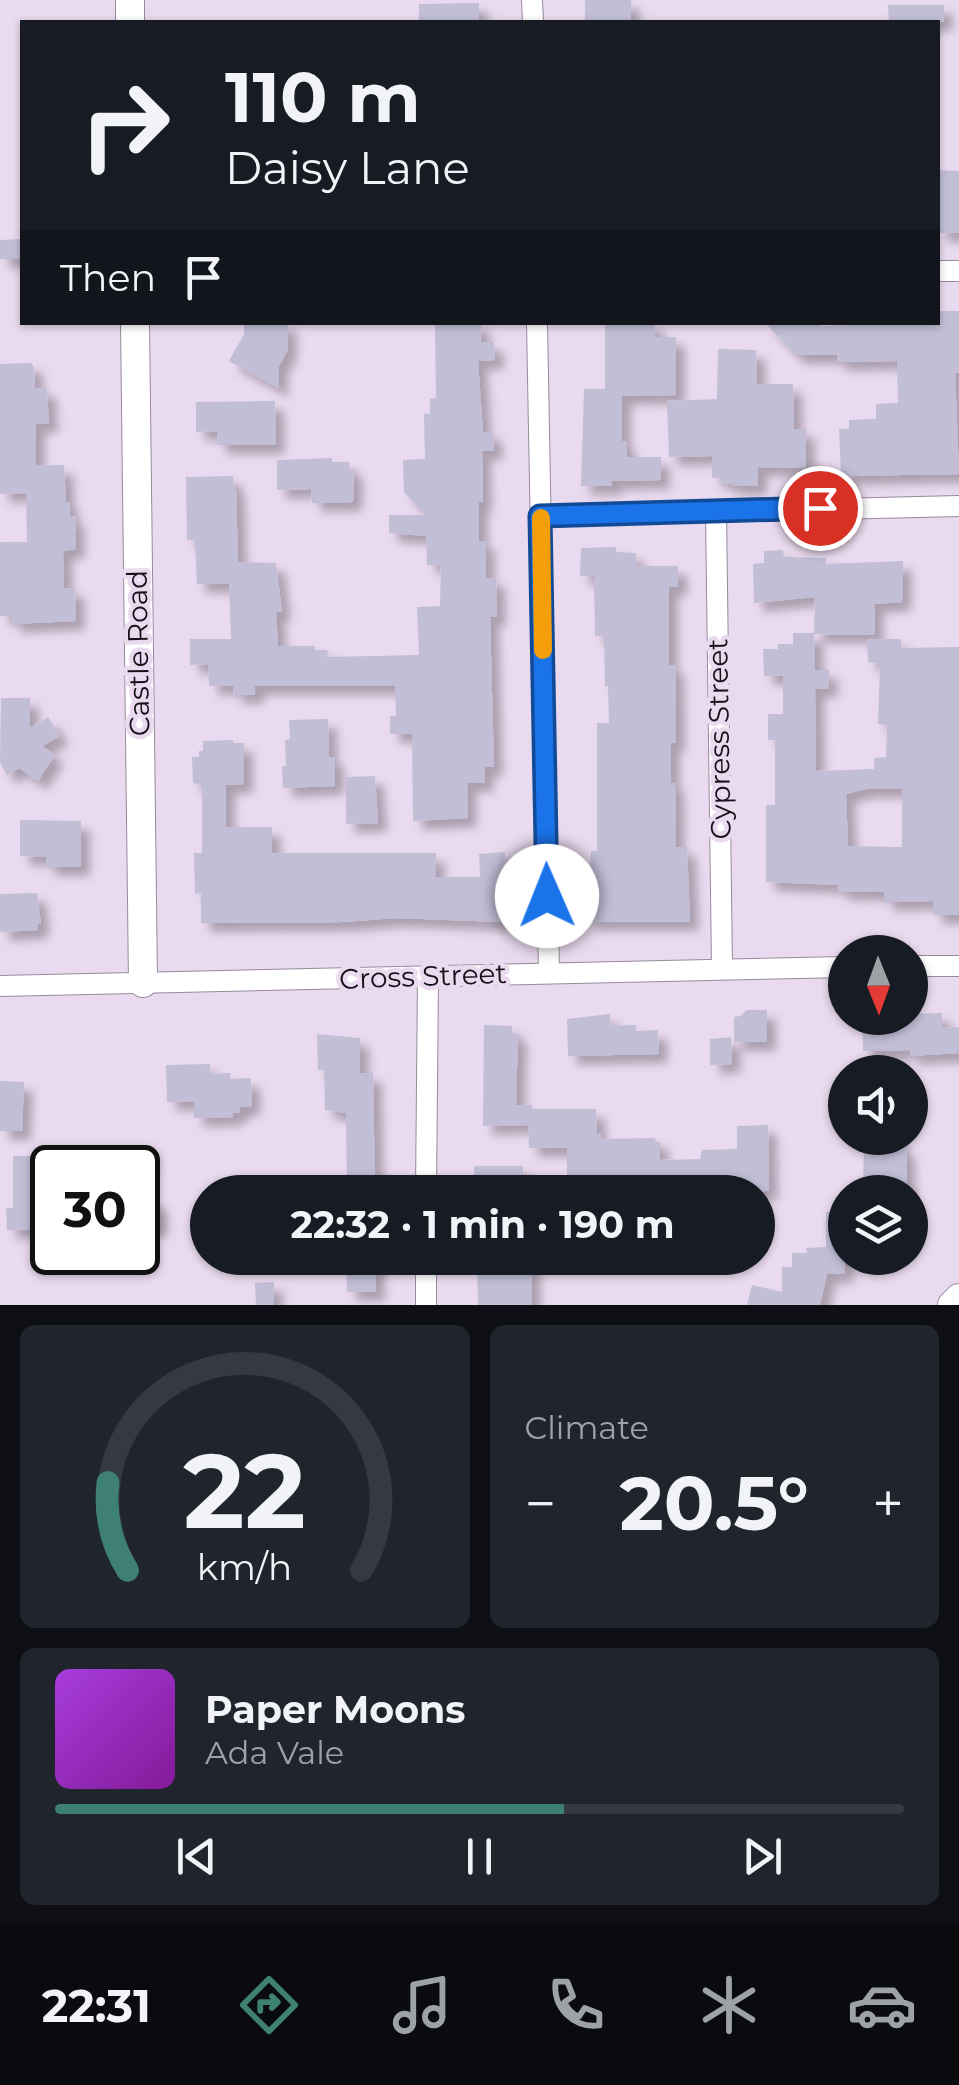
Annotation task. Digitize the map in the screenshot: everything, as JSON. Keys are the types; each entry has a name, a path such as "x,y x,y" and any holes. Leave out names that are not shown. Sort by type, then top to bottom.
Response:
{"street":[{"name":"Castle Road","path":"135,325 142,984"},
{"path":"538,325 548,972"},
{"path":"540,516 959,506"},
{"name":"Cypress Street","path":"716,511 722,968"},
{"path":"928,966 959,966"},
{"name":"Cross Street","path":"0,986 828,967"},
{"path":"426,1175 428,976"},
{"path":"426,1275 426,1305"},
{"path":"952,1305 959,1298"}],"building":[{"path":"585,0 631,0 631,20 585,20"},
{"path":"479,3 479,20 419,20 419,4"},
{"path":"888,5 944,5 944,22 889,20"},
{"path":"940,170 959,171 959,233 940,233"},
{"path":"20,239 20,259 0,259 0,240"},
{"path":"940,311 959,311 959,373 955,373 959,474 841,476 839,429 849,429 849,420 876,419 876,404 898,403 897,361 837,362 837,355 796,355 767,325 940,325"},
{"path":"244,325 288,325 288,350 279,366 279,388 229,361 244,334"},
{"path":"435,325 481,325 481,342 494,342 495,360 478,361 483,432 493,432 494,451 482,451 479,541 486,541 486,578 496,578 497,617 490,617 494,767 485,767 485,783 467,783 468,818 413,821 412,734 390,734 390,716 396,716 395,686 255,686 255,695 234,695 233,686 209,686 208,664 190,665 190,639 231,639 229,584 197,584 195,540 187,540 186,477 233,476 238,562 276,563 282,612 276,612 278,646 315,646 315,650 328,650 327,657 419,655 417,607 440,606 441,565 427,565 426,536 389,533 389,515 425,515 404,492 403,460 425,459 424,414 430,414 430,399 436,398"},
{"path":"605,325 655,325 655,337 676,337 676,395 622,396 622,441 626,441 627,457 661,457 661,480 581,486 584,389 605,389"},
{"path":"718,349 756,350 757,384 793,384 794,429 806,429 806,468 758,467 758,486 732,486 722,484 722,478 712,478 712,456 669,457 667,401 717,399"},
{"path":"31,363 35,388 47,388 49,424 36,424 36,466 64,465 66,502 70,502 70,517 75,516 76,549 63,551 64,588 75,588 76,621 12,624 12,616 0,616 0,542 27,542 26,493 0,494 0,364"},
{"path":"275,401 276,445 217,445 217,431 196,432 196,402"},
{"path":"332,458 332,462 349,462 349,470 354,470 353,502 312,503 311,489 277,490 277,460"},
{"path":"616,547 616,552 636,553 636,566 678,566 678,587 669,587 669,665 675,665 676,719 676,743 671,743 671,783 675,783 676,847 687,847 690,922 586,922 591,851 597,851 597,723 609,723 604,636 595,636 594,576 580,576 581,548"},
{"path":"783,550 784,557 826,558 826,564 903,561 902,602 874,604 875,635 814,634 815,597 754,603 753,564 764,563 764,551"},
{"path":"793,633 814,633 815,670 829,670 829,688 815,689 816,771 874,769 874,758 886,757 887,725 878,724 880,664 868,662 867,639 901,639 901,648 959,647 959,915 933,915 933,901 884,902 884,892 838,891 838,885 766,882 766,805 775,805 775,740 768,740 768,714 783,714 783,676 764,676 763,649 793,644","holes":["866,789 902,789 902,847 848,846 846,794"]},
{"path":"1,698 30,698 30,728 48,717 60,736 42,746 55,755 38,781 19,768 7,775 0,762"},
{"path":"328,719 329,757 335,757 335,786 283,788 289,720"},
{"path":"203,741 244,743 244,784 226,785 226,827 272,827 272,853 436,853 435,877 480,877 479,854 505,852 502,922 395,918 201,923 201,893 195,894 194,853 202,853 202,785 193,783 192,757 199,757"},
{"path":"375,776 378,823 346,824 346,777"},
{"path":"20,820 81,821 81,867 46,867 46,857 20,856"},
{"path":"37,893 41,924 38,930 0,932 0,894"},
{"path":"747,1010 767,1010 767,1042 734,1042 734,1017"},
{"path":"928,1013 942,1013 942,1028 959,1027 959,1053 910,1055 910,1050 863,1051 863,1035 928,1035"},
{"path":"610,1014 610,1026 636,1025 636,1031 658,1030 659,1054 568,1056 567,1019"},
{"path":"484,1025 512,1026 512,1034 518,1034 516,1105 532,1105 532,1109 596,1109 601,1139 655,1138 660,1142 660,1160 700,1159 702,1150 737,1149 737,1126 768,1125 769,1175 567,1175 567,1148 529,1148 528,1125 483,1126"},
{"path":"317,1034 360,1038 360,1073 373,1073 375,1175 347,1175 346,1113 325,1110 324,1070 318,1070"},
{"path":"731,1037 732,1064 710,1065 710,1039"},
{"path":"210,1064 210,1074 230,1073 230,1079 251,1078 252,1106 240,1107 240,1113 233,1113 233,1117 194,1118 194,1101 167,1102 166,1065"},
{"path":"0,1081 24,1082 22,1131 0,1131"},
{"path":"864,1155 906,1155 907,1175 863,1175"},
{"path":"13,1156 30,1156 30,1229 7,1230 6,1208 13,1208"},
{"path":"474,1166 523,1166 523,1175 474,1175"},
{"path":"828,1212 828,1274 820,1305 747,1305 752,1285 782,1292 782,1267 792,1267 792,1253 826,1247"},
{"path":"346,1275 376,1275 376,1292 347,1292"},
{"path":"477,1275 532,1275 532,1305 478,1305"},
{"path":"274,1282 274,1305 256,1305 255,1283"}],"slow traffic":[{"path":"541,518 543,650"}],"route":[{"path":"547,896 540,516 820,508"}]}
